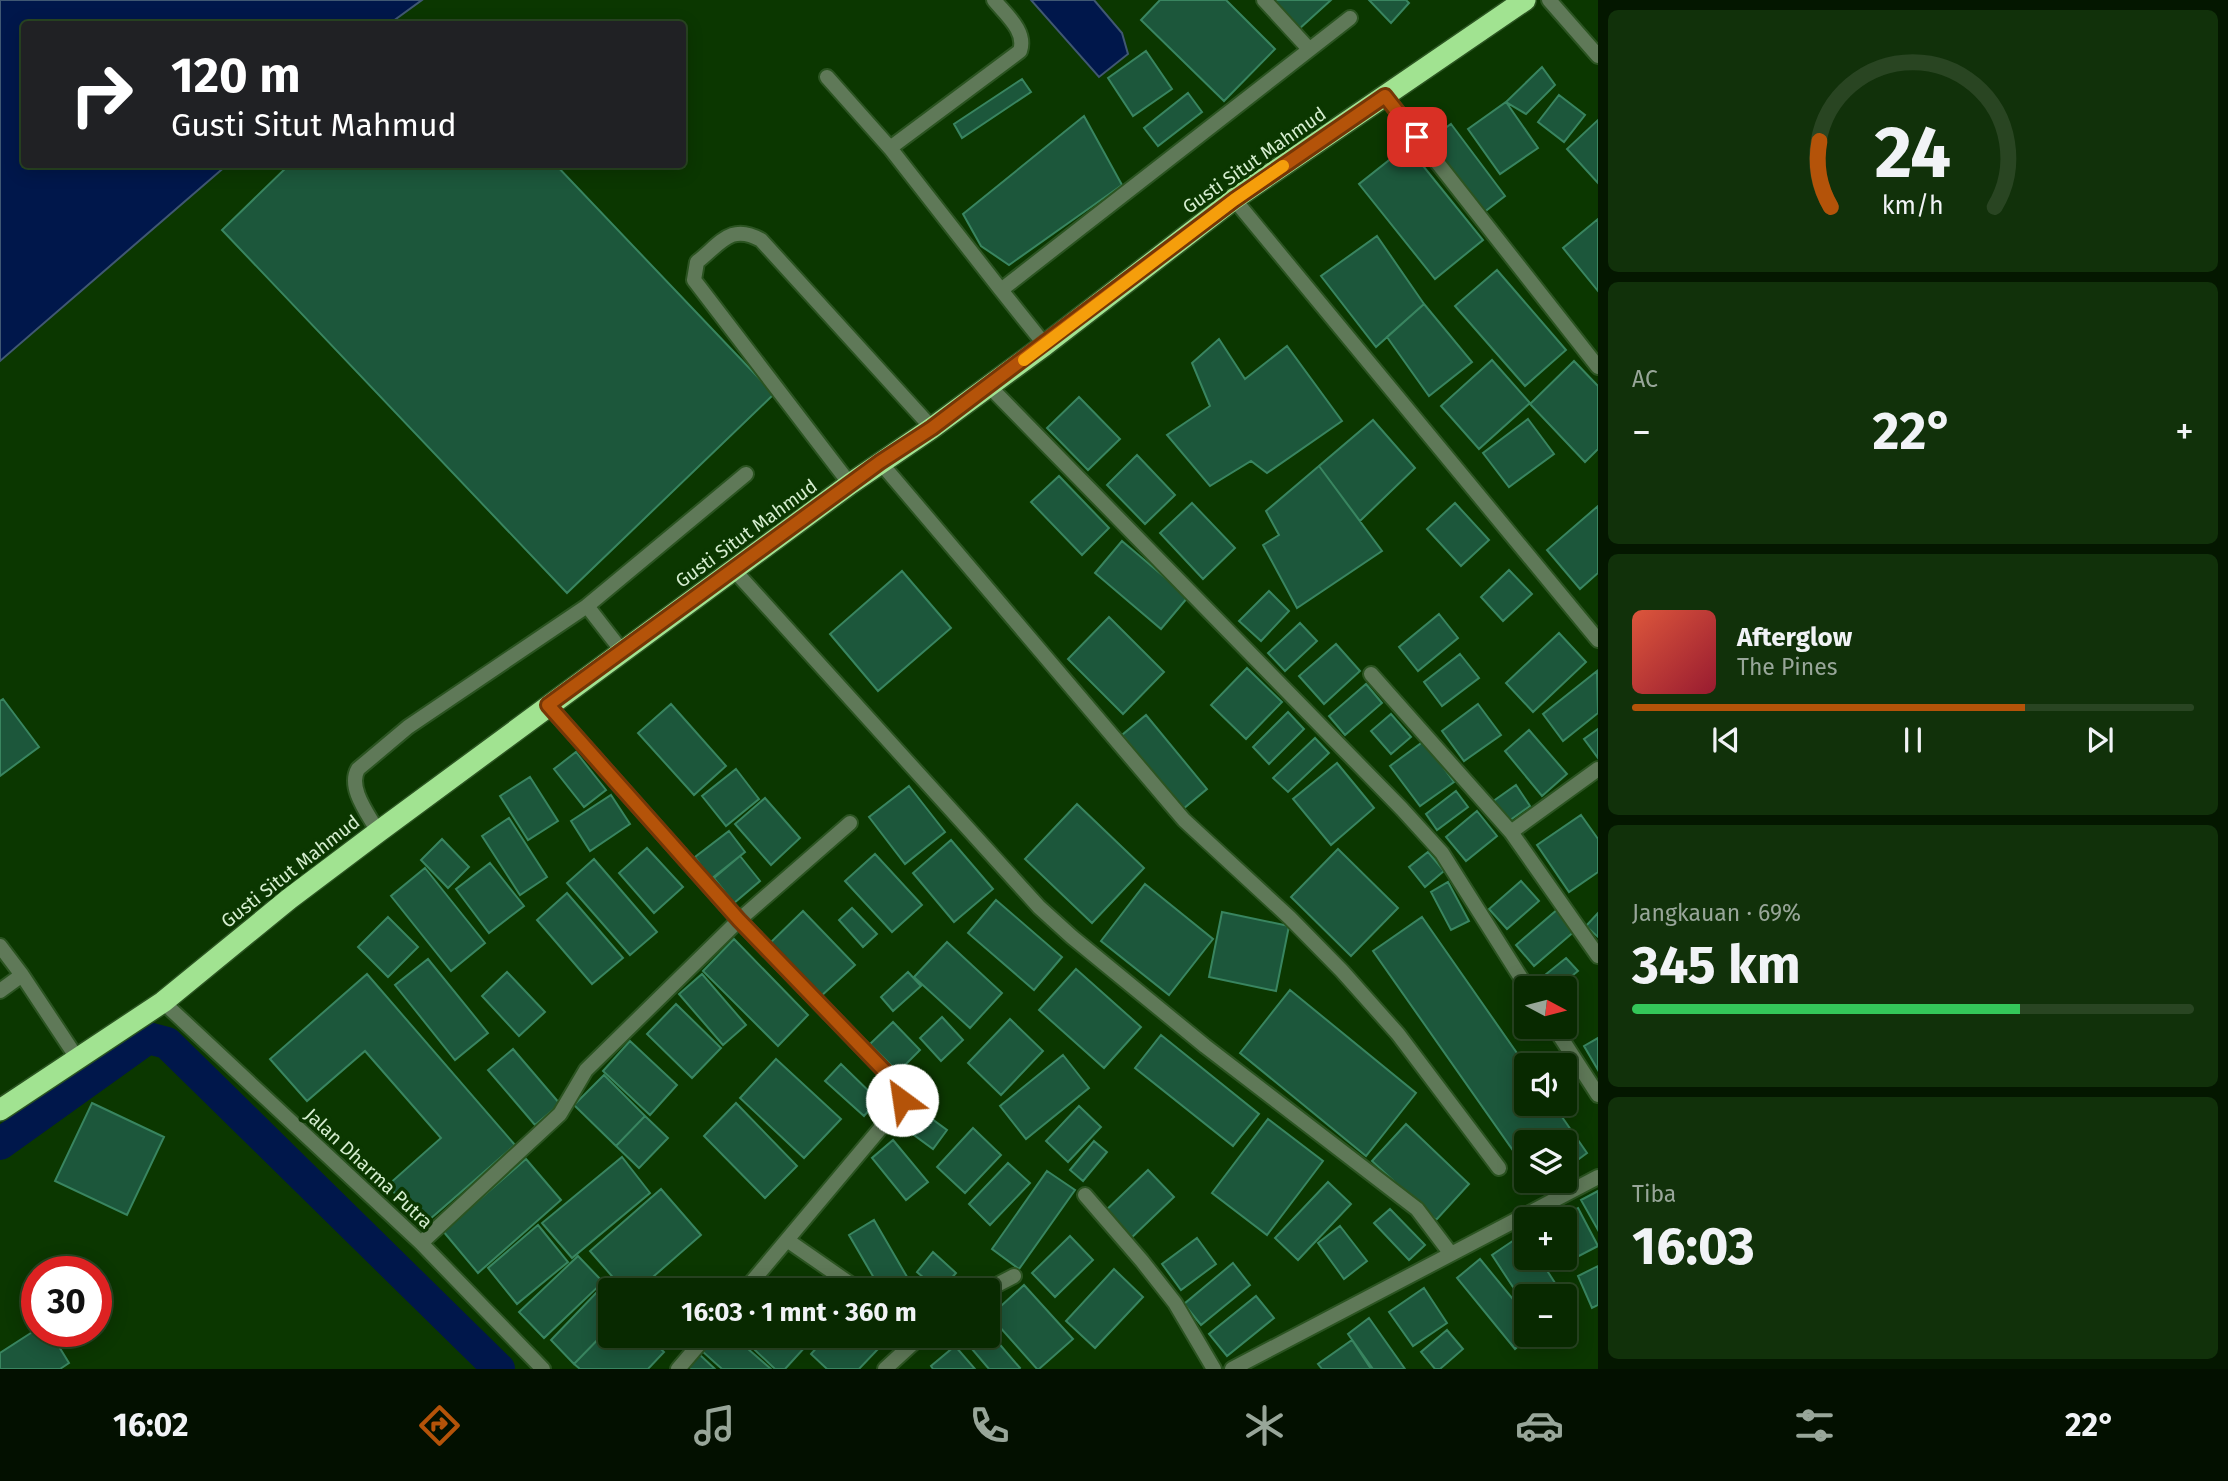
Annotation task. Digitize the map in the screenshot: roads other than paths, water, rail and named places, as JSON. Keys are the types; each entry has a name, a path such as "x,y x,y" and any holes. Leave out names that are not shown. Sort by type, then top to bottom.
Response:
{"highway":[{"name":"Gusti Situt Mahmud","path":"0,1110 163,1002 289,899 378,832 880,462 932,428 1045,345 1234,200 1525,0"}],"street":[{"path":"890,148 1020,51 1022,44 1018,29 994,0"},
{"path":"1264,0 1309,49"},
{"path":"1549,0 1598,56"},
{"path":"1001,290 1350,18"},
{"path":"827,77 890,148 1045,345"},
{"path":"1385,96 1598,367"},
{"path":"1234,200 1598,640"},
{"path":"850,484 694,281 697,262 733,234 747,232 761,240 932,428"},
{"path":"989,386 1442,853 1520,976"},
{"path":"880,462 1184,820 1290,918 1390,1025 1499,1168"},
{"path":"378,832 355,787 358,769 408,727 587,606 746,474"},
{"path":"734,570 1039,907 1205,1046 1417,1209 1451,1254"},
{"path":"587,606 622,651"},
{"path":"1371,674 1511,832 1598,956"},
{"path":"548,705 739,920 904,1094 900,1105 755,1278"},
{"path":"1511,832 1598,769"},
{"path":"421,1242 561,1114 586,1070 739,920 850,824"},
{"path":"0,946 77,1058"},
{"path":"0,990 22,975"},
{"name":"Jalan Dharma Putra","path":"163,1002 421,1242 543,1369"},
{"path":"1562,1040 1598,1095"},
{"path":"1232,1369 1598,1177"},
{"path":"1085,1195 1175,1303 1214,1369"},
{"path":"787,1240 842,1278"},
{"path":"1000,1283 1014,1276"},
{"path":"678,1369 696,1348"},
{"path":"885,1369 908,1348"}],"water":[{"path":"0,0 422,0 393,21 21,21 21,168 224,168 0,361"},
{"path":"1031,0 1094,0 1122,33 1128,54 1099,77"}],"waterway":[{"path":"0,1144 148,1038 167,1043 499,1369"}]}
